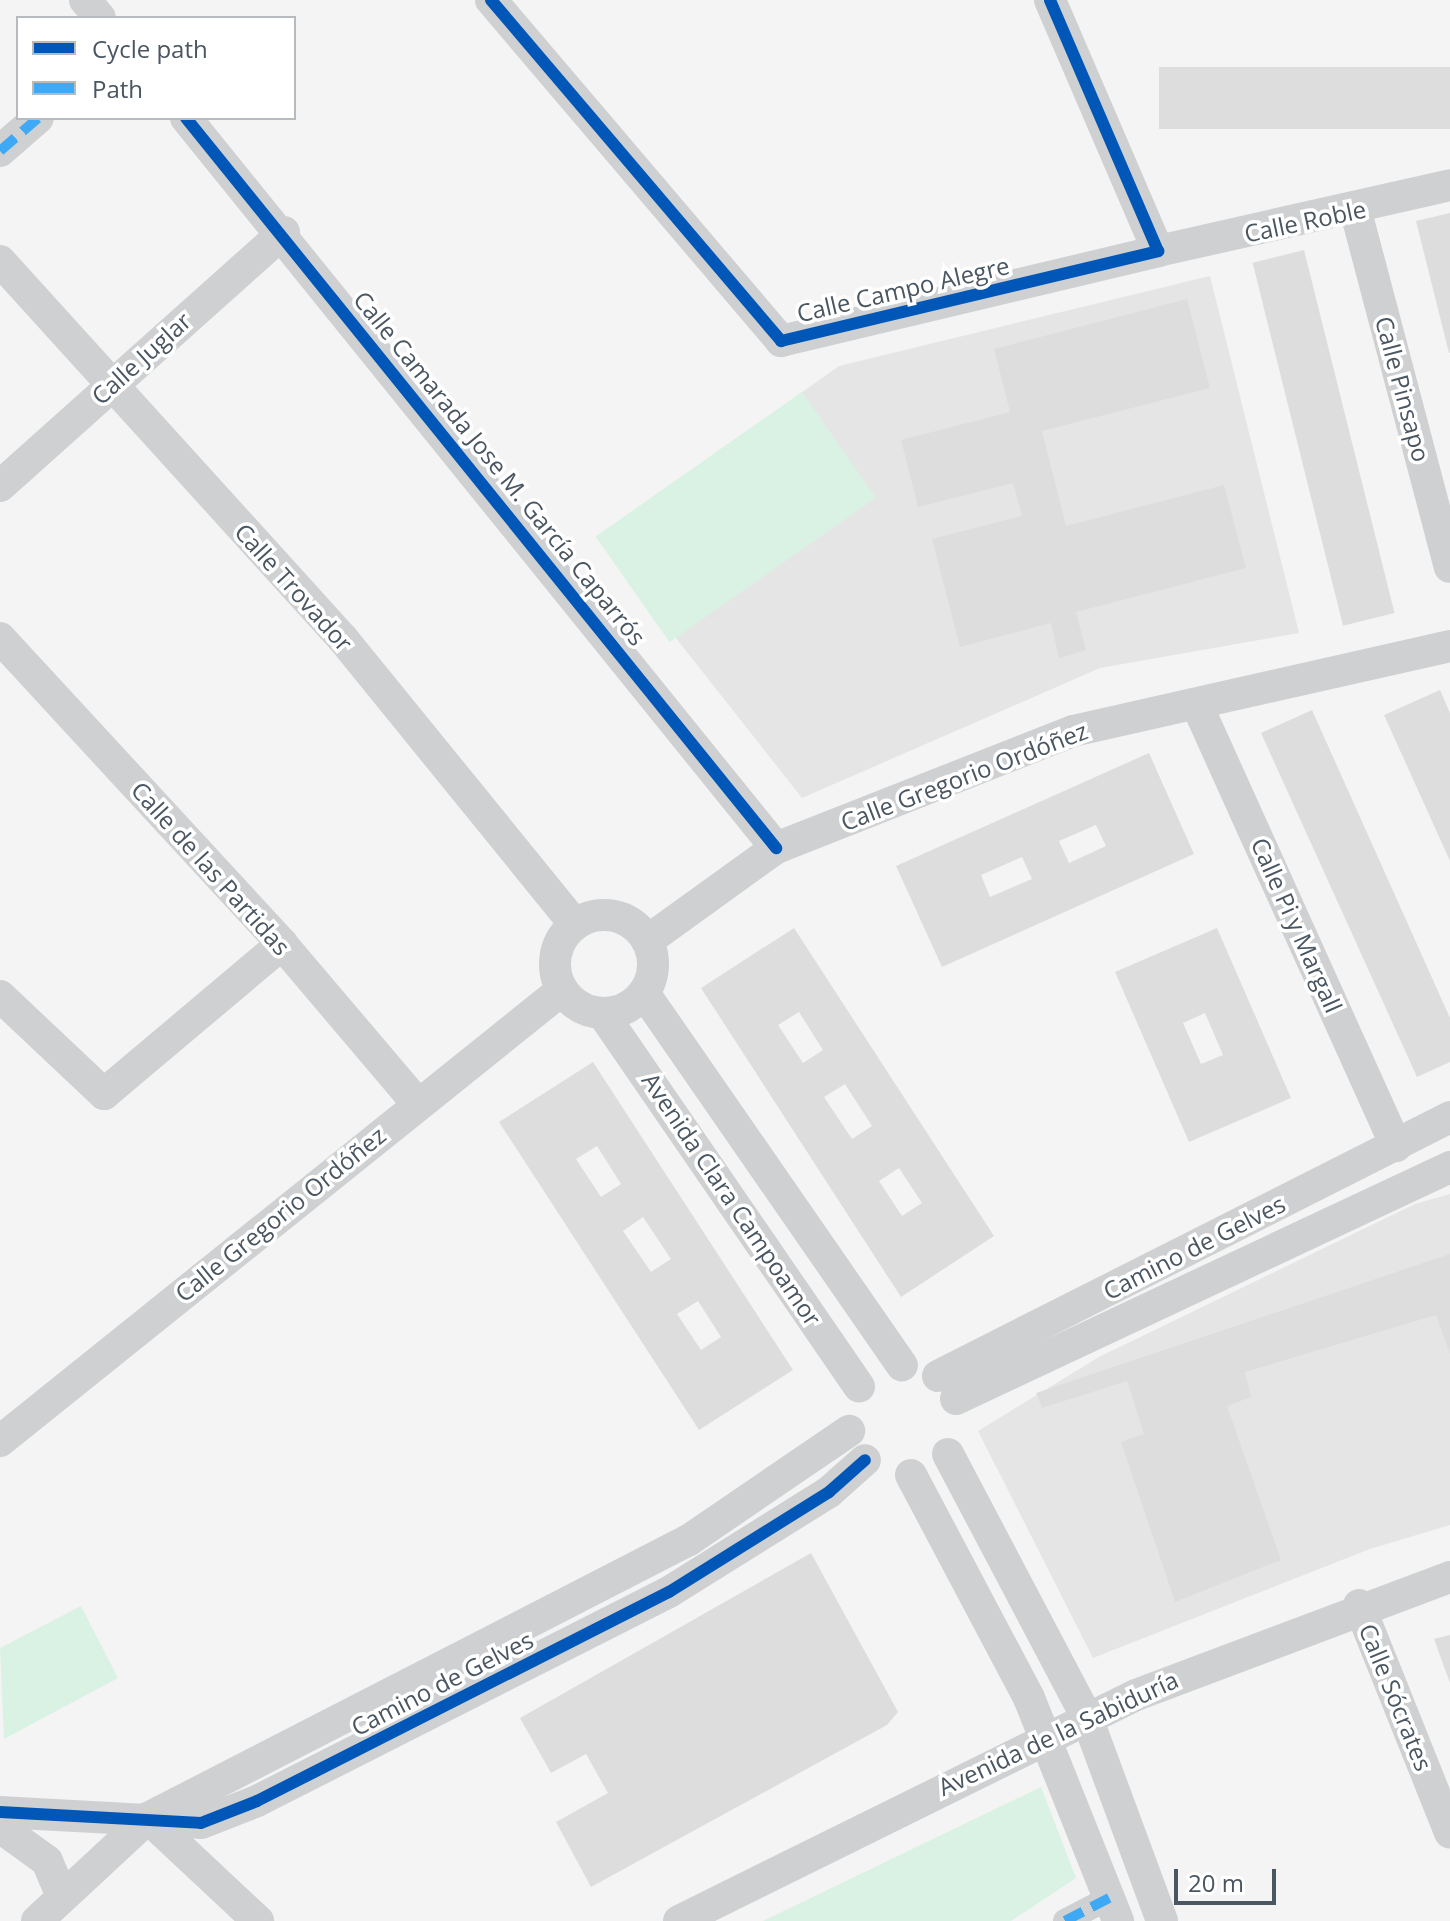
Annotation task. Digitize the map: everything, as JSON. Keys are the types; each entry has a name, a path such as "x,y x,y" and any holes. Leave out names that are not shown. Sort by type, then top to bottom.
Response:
{"street":[{"path":"85,0 98,16"},
{"name":"Calle Campo Alegre","path":"491,0 781,341 1158,251"},
{"path":"1050,0 1158,251"},
{"path":"0,151 36,120"},
{"name":"Calle Camarada Jose M. García Caparrós","path":"188,120 284,232 776,848"},
{"name":"Calle Roble","path":"1158,251 1356,212 1450,185"},
{"name":"Calle Pinsapo","path":"1356,212 1450,567"},
{"name":"Calle Juglar","path":"0,486 284,232"},
{"name":"Calle Trovador","path":"0,261 343,639 575,924"},
{"name":"Calle de las Partidas","path":"0,638 282,944 417,1103"},
{"name":"Calle Gregorio Ordóñez","path":"647,941 776,848 1073,731 1450,646"},
{"name":"Calle Pi y Margall","path":"1197,705 1396,1146"},
{"path":"590,917 623,919 647,941 653,968 644,993 603,1014 562,990 557,948 575,924 590,917"},
{"path":"0,996 104,1094 282,944"},
{"name":"Calle Gregorio Ordóñez","path":"0,1441 417,1103 562,990"},
{"name":"Avenida Clara Campoamor","path":"644,993 902,1365"},
{"name":"Avenida Clara Campoamor","path":"603,1014 859,1387"},
{"name":"Camino de Gelves","path":"947,1387 1450,1117"},
{"name":"Camino de Gelves","path":"947,1387 1450,1167"},
{"path":"911,1475 948,1454 959,1428 947,1387 902,1365 859,1387 849,1431 865,1460 911,1475 1047,1737 1114,1909 1065,1921"},
{"name":"Camino de Gelves","path":"148,1818 689,1540 849,1431"},
{"path":"948,1454 1087,1718 1162,1921"},
{"name":"Camino de Gelves","path":"0,1812 201,1823 257,1801 669,1592 829,1492 865,1460"},
{"name":"Avenida de la Sabiduría","path":"679,1921 1087,1718 1359,1605 1450,1577"},
{"name":"Calle Sócrates","path":"1359,1605 1450,1833"},
{"path":"37,1921 148,1818 258,1921"},
{"path":"0,1827 47,1861 62,1896"}],"shaded area":[{"path":"1210,276 1299,633 1100,668 802,798 597,538 839,366"},
{"path":"1450,1194 1450,1525 1370,1549 1093,1658 978,1431 1099,1357 1415,1204"}],"green space":[{"path":"802,392 876,498 670,642 596,537"},
{"path":"81,1606 118,1678 4,1739 0,1648"},
{"path":"1041,1787 1076,1878 1011,1921 763,1921"}],"building":[{"path":"1159,67 1450,67 1450,129 1159,129"},
{"path":"1450,213 1450,353 1449,353 1416,221"},
{"path":"1304,250 1394,613 1343,626 1253,263"},
{"path":"1187,299 1210,388 1042,431 1066,526 1224,485 1246,568 1076,612 1086,650 1059,658 1051,623 960,647 932,539 1022,516 1013,483 918,507 901,440 1010,412 994,349"},
{"path":"1440,690 1450,713 1450,861 1384,715"},
{"path":"1312,710 1450,1018 1450,1062 1417,1077 1261,733"},
{"path":"1149,753 1194,854 942,967 896,866","holes":["1096,825 1106,846 1069,863 1059,841","1022,857 1032,879 990,897 981,875"]},
{"path":"794,928 994,1236 901,1297 701,988","holes":["799,1012 823,1050 803,1063 778,1025","845,1084 872,1126 852,1139 824,1097","899,1168 922,1203 902,1216 879,1181"]},
{"path":"1217,928 1291,1098 1189,1142 1115,972","holes":["1205,1013 1223,1055 1201,1064 1183,1023"]},
{"path":"593,1062 793,1370 699,1430 499,1122","holes":["597,1146 621,1184 601,1197 576,1159","643,1217 671,1259 651,1272 623,1231","698,1301 721,1337 701,1350 677,1314"]},
{"path":"1450,1254 1450,1354 1436,1315 1245,1372 1251,1397 1227,1406 1281,1560 1175,1602 1121,1442 1144,1434 1127,1381 1042,1408 1036,1393"},
{"path":"811,1553 898,1712 887,1725 591,1887 556,1822 608,1793 586,1754 551,1773 520,1718"},
{"path":"1450,1635 1450,1683 1434,1639"}],"marked path":[{"path":"0,151 36,120"},
{"path":"1065,1921 1109,1898"}],"cycle path":[{"path":"491,0 781,341 1158,251 1050,0"},
{"path":"188,120 776,848"},
{"path":"0,1812 201,1823 257,1801 669,1592 829,1492 865,1460"}]}
